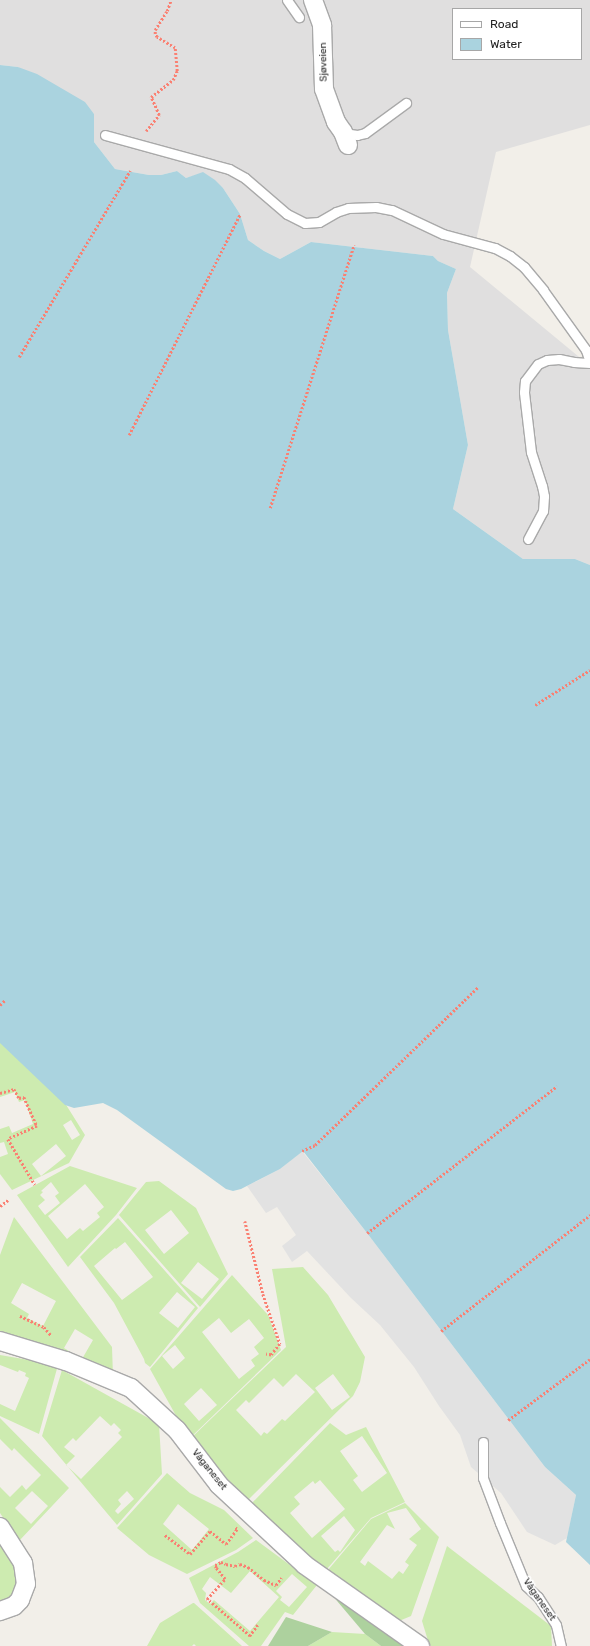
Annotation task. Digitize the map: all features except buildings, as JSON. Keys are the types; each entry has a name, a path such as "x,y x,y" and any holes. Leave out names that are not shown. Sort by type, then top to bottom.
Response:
{"street":[{"name":"Sjøveien","path":"313,0 322,25 324,89 336,122 345,138"},
{"name":"Våganeset","path":"0,1341 66,1362 131,1388 177,1430 219,1485 305,1565 420,1646"},
{"path":"0,1527 23,1563 26,1584 20,1600 14,1606 0,1611"}],"lane":[{"path":"287,0 299,17"},
{"path":"345,138 349,135 365,133 406,104"},
{"path":"105,134 229,169 245,178 287,214 305,223 319,222 336,212 348,208 376,207 392,210 443,234 495,248 510,256 524,267 543,290 586,350 590,362 574,362 559,359 547,360 538,364 525,381 524,398 531,452 544,496 542,511 528,539"},
{"name":"Våganeset","path":"483,1442 483,1478 500,1524 526,1586 538,1597 556,1624 561,1646"}],"path":[{"path":"145,133 159,116 151,97 173,80 177,71 175,48 156,37 155,30 167,11 171,0"},
{"path":"19,357 130,171"},
{"path":"128,435 240,214"},
{"path":"270,508 354,245"},
{"path":"535,706 590,670"},
{"path":"302,1151 315,1145 479,986"},
{"path":"0,1005 5,1000"},
{"path":"367,1233 557,1086"},
{"path":"0,1093 14,1089 20,1098 24,1096 37,1126 8,1139 35,1184"},
{"path":"0,1206 8,1200"},
{"path":"441,1331 590,1215"},
{"path":"245,1221 263,1294 280,1344 271,1355 266,1354"},
{"path":"20,1316 44,1327 54,1339"},
{"path":"508,1420 590,1359"},
{"path":"165,1535 190,1554 210,1531 226,1544 237,1529 232,1523"},
{"path":"258,1625 250,1636 207,1599 225,1578 216,1568 216,1565 221,1562 235,1566 240,1564 248,1566 264,1580 276,1585 281,1578"}],"shaded area":[{"path":"0,0 590,0 590,125 496,152 470,267 590,366 590,565 575,559 523,559 453,509 468,445 448,330 447,293 456,269 438,261 433,256 311,242 280,259 264,251 248,240 240,214 223,188 203,173 186,178 177,171 161,175 149,175 115,169 94,142 94,114 18,67 0,65"},
{"path":"302,1151 367,1233 545,1467 576,1495 567,1538 555,1545 527,1532 501,1493 471,1467 460,1435 414,1367 380,1325 351,1298 307,1251 292,1262 282,1246 296,1235 277,1207 266,1213 247,1186 280,1169"}],"green space":[{"path":"0,1036 53,1084 85,1135 69,1163 12,1190 0,1174 0,1157 8,1154 4,1142 0,1143 0,1129 9,1126 12,1133 33,1124 25,1100 19,1102 15,1092 0,1097","holes":["71,1120 80,1135 72,1140 63,1125","56,1144 66,1156 41,1176 32,1164"]},
{"path":"70,1166 137,1188 116,1215 68,1267 17,1195","holes":["51,1182 59,1193 55,1196 60,1203 45,1215 38,1206 45,1200 40,1195 43,1192 41,1191","85,1184 104,1207 97,1213 100,1217 83,1231 80,1228 67,1239 48,1216"]},
{"path":"159,1181 196,1208 228,1274 200,1307 119,1215 146,1182","holes":["171,1210 189,1233 164,1254 145,1230","198,1262 219,1279 202,1299 181,1283"]},
{"path":"14,1217 112,1347 113,1376 0,1334 0,1255","holes":["22,1283 56,1301 43,1326 27,1318 29,1314 11,1303","75,1329 93,1340 82,1359 64,1348"]},
{"path":"118,1218 198,1308 150,1367 145,1363 114,1303 80,1257","holes":["125,1242 153,1277 122,1300 94,1266 115,1248 116,1249","177,1292 195,1307 178,1328 159,1313"]},
{"path":"303,1267 328,1295 365,1357 360,1382 353,1396 248,1500 189,1440 286,1347 272,1269","holes":["296,1374 315,1392 285,1421 282,1419 267,1434 264,1432 261,1436 236,1410 246,1400 249,1403 274,1378 283,1387","333,1374 350,1397 332,1410 315,1388"]},
{"path":"232,1275 268,1315 281,1350 189,1439 150,1369","holes":["219,1318 231,1333 249,1319 264,1338 254,1347 259,1354 251,1360 255,1366 239,1379 202,1332","175,1345 185,1358 173,1369 162,1356","201,1388 217,1405 199,1421 184,1404"]},
{"path":"0,1355 58,1365 39,1434 0,1416 0,1404 15,1411 29,1378 25,1376 26,1373 19,1370 18,1372 0,1365"},
{"path":"62,1370 159,1424 162,1474 117,1525 68,1467 81,1479 122,1437 118,1433 121,1430 114,1423 111,1426 100,1416 76,1441 73,1438 64,1447 75,1456 66,1465 42,1436","holes":["127,1491 134,1499 118,1514 115,1511 121,1504 118,1500"]},
{"path":"0,1418 69,1488 19,1541 0,1513 0,1487 10,1497 22,1485 26,1490 41,1475 14,1448 12,1451 0,1439","holes":["32,1491 48,1506 31,1524 15,1508"]},
{"path":"330,1423 346,1435 366,1427 405,1502 371,1518 327,1569 290,1542 251,1504","holes":["362,1436 387,1473 362,1492 353,1480 358,1476 340,1451","320,1480 345,1509 312,1538 290,1513 300,1504 294,1497 313,1481 315,1484","344,1516 355,1530 340,1552 338,1550 335,1552 321,1536"]},
{"path":"167,1473 190,1493 224,1510 253,1538 236,1550 187,1574 149,1555 117,1528","holes":["178,1504 209,1529 192,1550 163,1524"]},
{"path":"405,1503 439,1537 411,1616 399,1621 328,1570 371,1519","holes":["406,1508 421,1529 409,1539 417,1545 405,1562 409,1565 403,1574 399,1571 392,1579 368,1561 365,1566 360,1562 387,1525 395,1529 387,1513"]},
{"path":"0,1539 15,1562 21,1591 0,1602"},
{"path":"256,1540 317,1585 293,1615 285,1612 261,1646 249,1646 200,1603 189,1578 238,1552","holes":["250,1571 279,1597 250,1631 214,1600 210,1604 205,1600 206,1593 202,1589 210,1577 231,1593","292,1574 307,1587 289,1607 280,1600 282,1597 276,1591"]},
{"path":"447,1546 551,1626 552,1646 431,1646 429,1644 422,1621"},
{"path":"332,1595 405,1646 381,1646 365,1634"},
{"path":"193,1603 242,1646 196,1646 194,1644 192,1646 147,1646 160,1623"},
{"path":"286,1617 332,1632 308,1646 268,1646"},
{"path":"332,1632 365,1634 381,1646 308,1646"}],"water":[{"path":"0,65 18,67 37,74 85,102 94,114 94,142 115,169 149,175 161,175 177,171 186,178 203,172 215,180 223,188 240,214 248,240 264,251 280,259 311,242 433,256 438,261 456,269 447,293 448,330 468,445 453,509 523,559 575,559 590,565 590,1565 566,1542 576,1495 545,1467 303,1151 280,1169 241,1189 233,1191 226,1189 117,1110 103,1103 74,1108 65,1105 0,1043"}]}
